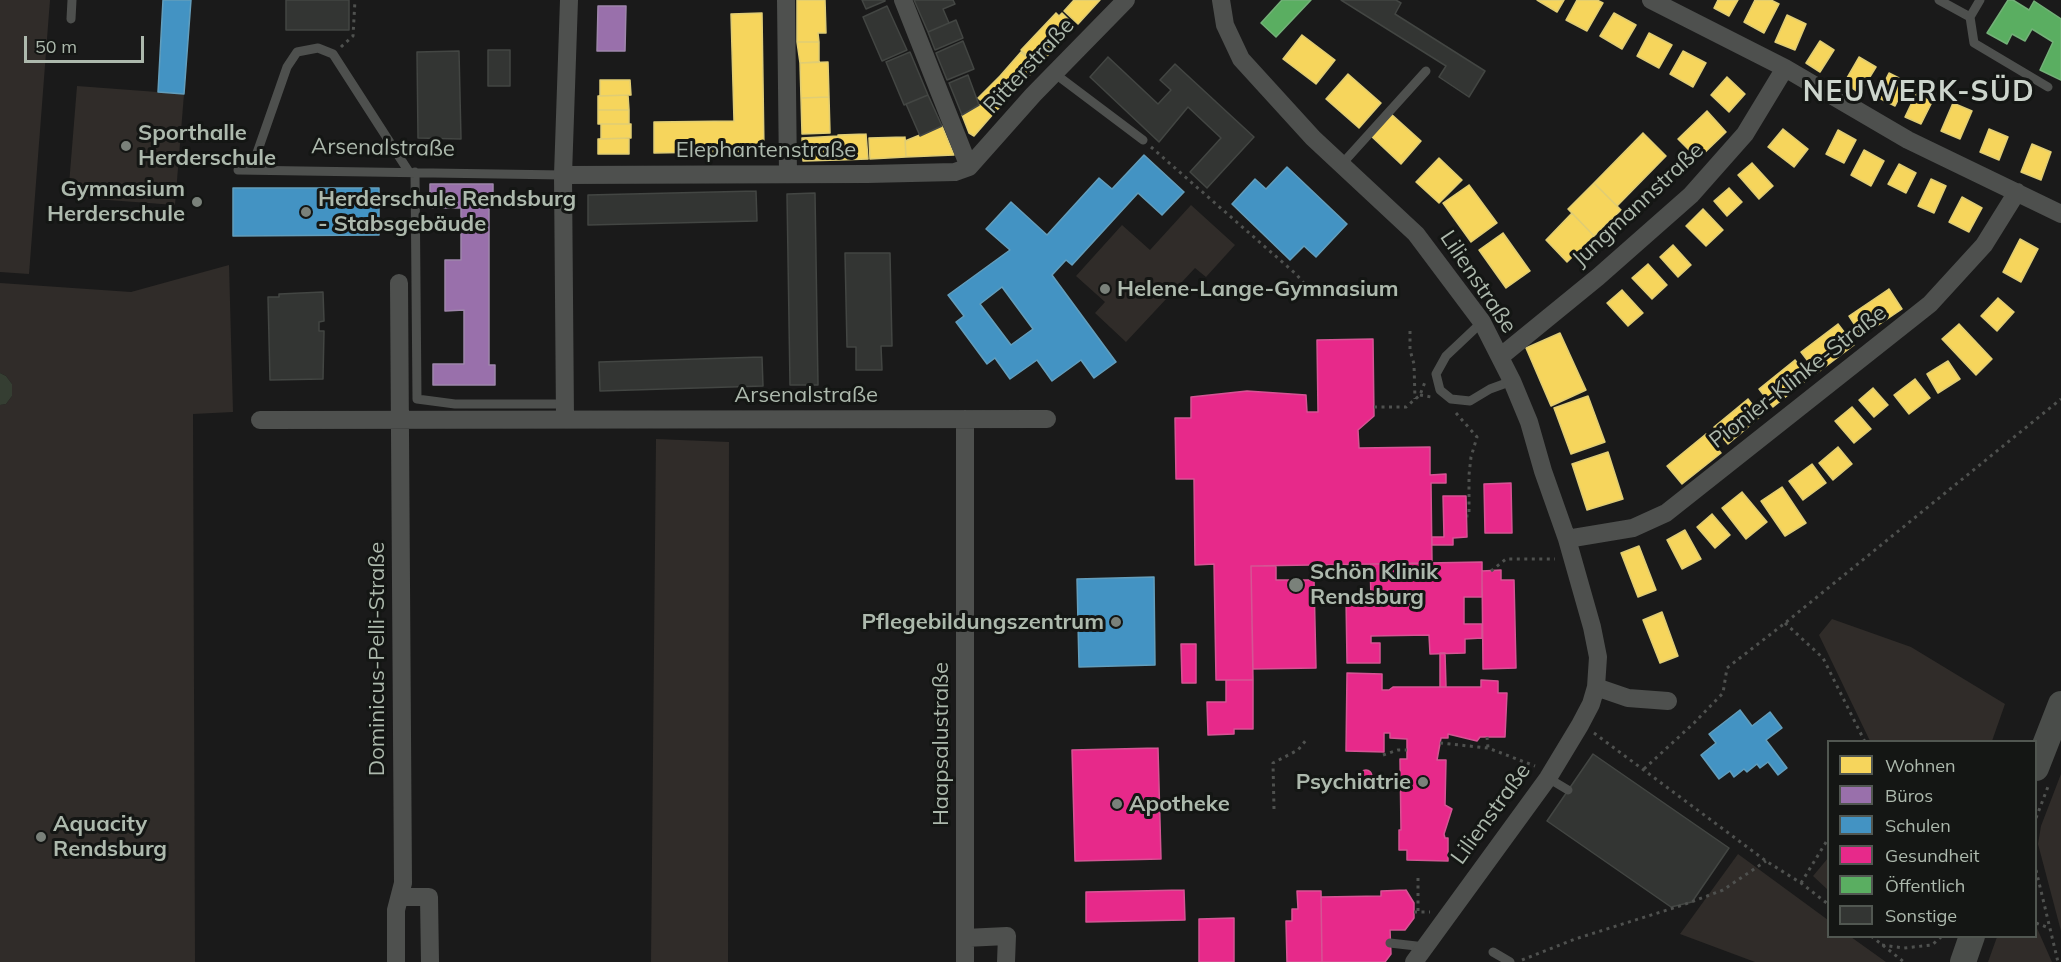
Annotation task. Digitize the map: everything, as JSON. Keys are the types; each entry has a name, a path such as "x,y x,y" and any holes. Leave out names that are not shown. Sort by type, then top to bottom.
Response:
{"main road":[{"path":"2037,765 2061,704"},
{"path":"1963,962 1971,938"}],"street":[{"path":"565,411 563,175 568,0"},
{"path":"786,0 788,174"},
{"path":"903,0 969,167"},
{"name":"Ritterstraße","path":"969,167 1126,0"},
{"name":"Lilienstraße","path":"1221,0 1225,25 1241,59 1313,138 1416,234 1482,322 1512,381 1529,422 1543,471 1567,539 1592,627 1598,657 1596,687 1591,704 1580,725 1549,775 1419,955"},
{"path":"1651,0 1785,68 1908,140 2061,214"},
{"name":"Jungmannstraße","path":"1500,357 1691,195 1745,134 1785,68"},
{"name":"Elephantenstraße","path":"563,175 955,172 969,167"},
{"name":"Pionier-Klinke-Straße","path":"1567,539 1633,528 1666,513 1930,304 1984,245 2017,192"},
{"name":"Dominicus-Pelli-Straße","path":"396,962 396,910 403,883 399,283"},
{"name":"Arsenalstraße","path":"260,420 400,420 565,411 1047,419"},
{"name":"Haapsalustraße","path":"965,419 965,962"},
{"path":"1596,687 1628,698 1668,701"},
{"path":"400,897 429,897 430,962"},
{"path":"965,938 1007,936 1006,962"}],"lane":[{"path":"71,19 72,0"},
{"path":"1939,0 1970,17"},
{"path":"1980,0 1970,17 1974,43 2048,87"},
{"path":"251,170 287,67 297,52 318,48 333,54 412,172 417,399 454,404 565,411"},
{"path":"1341,165 1426,71"},
{"path":"1054,74 1143,140"},
{"name":"Arsenalstraße","path":"238,170 563,175"},
{"path":"1482,322 1446,356 1436,374 1440,390 1451,399 1470,401 1490,389 1512,381"},
{"path":"1549,775 1568,790"},
{"path":"1390,943 1419,955"},
{"path":"1493,952 1509,962"}],"path":[{"path":"333,54 353,36 355,0"},
{"path":"1143,140 1296,274 1308,288"},
{"path":"1410,331 1415,399"},
{"path":"1420,395 1433,397 1438,401"},
{"path":"1644,769 1723,693 1726,668 1785,623 2061,399"},
{"path":"1453,410 1477,437 1471,457 1469,516 1467,516"},
{"path":"1491,571 1506,559 1572,559"},
{"path":"1785,623 1823,658 1864,740"},
{"path":"1580,725 1827,903"},
{"path":"1487,737 1488,748"},
{"path":"1274,809 1273,763 1298,750 1307,739"},
{"path":"1440,743 1488,748 1549,775"},
{"path":"1383,755 1398,750 1407,750"},
{"path":"1801,883 1827,840"},
{"path":"1509,962 1521,961 1575,939 1724,890 1766,861"},
{"path":"2037,874 2058,962"},
{"path":"1418,876 1418,911"},
{"path":"2037,923 2049,928"},
{"path":"1873,938 1904,962"},
{"path":"1882,945 1904,948 1932,945 1940,938"}],"shaded area":[{"path":"0,0 50,0 29,274 0,272"},
{"name":"Sporthalle Herderschule","path":"77,86 184,94 175,205 68,197"},
{"path":"1191,205 1235,245 1206,277 1195,268 1126,342 1095,313 1105,302 1076,276 1122,225 1150,250"},
{"path":"229,265 233,412 193,414 195,962 0,962 0,405 6,404 12,396 12,384 6,376 0,373 0,283 131,292"},
{"path":"0,373 6,376 12,384 12,396 6,404 0,405"},
{"path":"656,439 729,442 728,962 651,962"},
{"path":"1832,619 1911,647 2005,704 1992,740 1870,740 1819,635"},
{"path":"2061,774 2061,931 2038,844 2041,826"},
{"path":"1738,854 1827,919 1827,938 1852,938 1886,962 1755,962 1680,934"},
{"path":"1827,859 1827,889 1813,876"},
{"path":"2037,928 2052,962 1988,962 1997,938 2037,938"}],"building: Wohnen":[{"path":"797,0 825,0 826,33 818,33 819,42 797,42"},
{"path":"1074,0 1100,0 1078,24 1064,11"},
{"path":"1537,0 1564,0 1557,12"},
{"path":"1577,0 1597,0 1603,3 1587,31 1566,20"},
{"path":"1718,0 1738,0 1729,16 1714,8"},
{"path":"1755,0 1771,0 1779,4 1764,33 1744,22"},
{"path":"762,13 764,151 654,153 654,122 734,121 731,14"},
{"path":"1056,13 1059,16 1062,13 1075,26 1038,66 1021,50"},
{"path":"1614,13 1636,25 1622,49 1600,36"},
{"path":"1787,15 1806,24 1795,50 1775,42"},
{"path":"1649,33 1672,45 1659,68 1637,56"},
{"path":"1302,35 1335,60 1316,84 1283,59"},
{"path":"1820,41 1834,50 1820,72 1806,63"},
{"path":"797,42 819,42 819,62 800,63"},
{"path":"1683,51 1706,63 1693,87 1670,74"},
{"path":"1021,52 1037,67 1016,91 1000,76"},
{"path":"1859,57 1876,67 1860,93 1844,83"},
{"path":"828,62 829,97 801,98 800,63"},
{"path":"1889,73 1907,82 1895,106 1877,97"},
{"path":"1348,74 1381,103 1359,128 1326,99"},
{"path":"1000,76 1016,91 994,113 978,98"},
{"path":"1727,77 1745,94 1729,112 1711,95"},
{"path":"600,80 630,80 631,95 600,96"},
{"path":"1916,94 1932,102 1921,124 1905,117"},
{"path":"628,95 629,110 598,110 598,96"},
{"path":"829,97 830,133 802,134 801,98"},
{"path":"983,103 994,113 974,136 969,133 962,115"},
{"path":"1953,103 1972,111 1960,139 1941,131"},
{"path":"598,110 629,110 629,124 598,124"},
{"path":"1707,111 1726,132 1698,159 1678,139"},
{"path":"1390,113 1421,141 1401,164 1370,135"},
{"path":"601,124 631,124 631,138 601,139"},
{"path":"942,126 954,155 906,157 905,141"},
{"path":"1783,129 1808,149 1794,167 1768,147"},
{"path":"1989,129 2008,137 1999,160 1980,152"},
{"path":"1838,130 1856,140 1844,163 1826,154"},
{"path":"1643,133 1666,156 1617,206 1594,183"},
{"path":"866,134 868,159 839,160 838,135"},
{"path":"838,136 839,160 803,161 802,138"},
{"path":"905,137 906,157 870,159 869,138"},
{"path":"629,138 629,154 598,154 598,139"},
{"path":"2032,144 2051,152 2041,180 2021,172"},
{"path":"1864,150 1884,161 1871,186 1851,175"},
{"path":"1439,158 1462,180 1439,203 1416,182"},
{"path":"1752,163 1773,186 1759,199 1738,175"},
{"path":"1899,164 1916,173 1906,193 1888,184"},
{"path":"1931,179 1946,186 1934,213 1918,206"},
{"path":"1594,183 1621,210 1594,236 1568,209"},
{"path":"1469,185 1497,223 1471,242 1443,203"},
{"path":"1729,188 1742,202 1727,216 1714,201"},
{"path":"1962,197 1982,208 1969,232 1949,222"},
{"path":"1703,209 1723,230 1706,246 1686,226"},
{"path":"1572,213 1594,236 1567,262 1546,240"},
{"path":"1503,233 1530,271 1506,288 1479,250"},
{"path":"2020,239 2038,249 2021,282 2003,272"},
{"path":"1673,245 1691,265 1678,277 1660,257"},
{"path":"1648,264 1667,285 1652,299 1632,278"},
{"path":"1889,289 1902,309 1862,336 1849,316"},
{"path":"1622,290 1643,313 1628,326 1607,303"},
{"path":"1998,298 2014,312 1997,331 1981,316"},
{"path":"1838,324 1854,345 1817,373 1801,352"},
{"path":"1959,324 1992,359 1976,375 1942,339"},
{"path":"1560,333 1586,390 1551,406 1526,348"},
{"path":"1795,360 1809,378 1773,407 1759,389"},
{"path":"1948,361 1960,379 1938,393 1927,374"},
{"path":"1915,379 1930,398 1909,414 1894,395"},
{"path":"1873,388 1888,405 1874,417 1859,400"},
{"path":"1588,396 1605,442 1571,454 1554,408"},
{"path":"1748,399 1761,416 1728,444 1714,427"},
{"path":"1852,407 1871,429 1854,443 1835,421"},
{"path":"1706,434 1721,453 1682,484 1667,466"},
{"path":"1838,447 1852,464 1833,480 1819,463"},
{"path":"1608,452 1623,499 1587,510 1572,464"},
{"path":"1812,464 1826,483 1803,500 1789,481"},
{"path":"1782,487 1806,523 1785,536 1761,501"},
{"path":"1742,492 1767,522 1746,539 1722,508"},
{"path":"1712,514 1730,535 1715,548 1697,527"},
{"path":"1685,530 1701,559 1682,569 1667,540"},
{"path":"1639,546 1656,590 1638,597 1621,553"},
{"path":"1662,612 1678,656 1660,663 1643,620"}],"building: Büros":[{"path":"598,6 626,6 625,51 597,51"},
{"path":"430,184 493,184 493,208 489,207 489,365 495,365 495,385 433,385 433,364 464,364 464,310 445,311 445,260 461,260 461,208 430,208"}],"building: Schulen":[{"path":"163,0 191,0 184,94 158,92"},
{"path":"1144,155 1184,192 1162,215 1138,193 1072,265 1066,260 1052,275 1116,362 1094,378 1081,360 1052,381 1037,360 1010,379 995,358 987,364 956,322 964,316 948,295 1010,250 986,229 1011,202 1047,235 1099,178 1112,189","holes":["1002,287 1033,329 1011,345 980,304"]},
{"path":"1287,167 1347,224 1316,257 1304,246 1290,260 1232,204 1255,179 1266,189"},
{"name":"Herderschule Rendsburg - Stabsgebäude","path":"233,188 379,188 379,235 233,236"},
{"name":"Pflegebildungszentrum","path":"1154,577 1155,665 1079,667 1077,579"},
{"path":"1740,710 1752,726 1770,712 1782,728 1766,740 1787,768 1778,775 1768,762 1760,768 1757,764 1747,772 1744,769 1734,777 1730,771 1719,779 1701,755 1716,743 1709,734"}],"building: Gesundheit":[{"path":"1373,339 1374,416 1358,430 1359,448 1430,447 1430,475 1446,474 1446,483 1431,483 1432,563 1251,566 1253,680 1216,680 1214,564 1195,565 1194,479 1176,479 1175,418 1191,418 1191,397 1247,391 1306,395 1307,412 1318,412 1317,340"},
{"path":"1511,483 1512,533 1485,533 1484,484"},
{"path":"1443,496 1466,496 1467,537 1453,538 1453,545 1432,545 1432,537 1444,537"},
{"path":"1482,562 1482,597 1464,597 1464,624 1482,624 1482,638 1465,639 1465,653 1430,654 1429,635 1371,636 1371,643 1380,643 1380,663 1347,663 1346,598 1371,598 1370,564"},
{"path":"1251,566 1276,566 1276,580 1314,580 1316,668 1253,669"},
{"path":"1501,570 1501,580 1514,580 1516,668 1483,669 1482,571"},
{"path":"1181,644 1196,644 1196,683 1182,683"},
{"path":"1440,653 1445,653 1446,687 1440,687"},
{"name":"Psychiatrie","path":"1347,673 1382,674 1382,690 1389,690 1393,687 1481,687 1481,680 1498,681 1498,693 1507,693 1505,737 1480,737 1477,741 1448,734 1448,738 1441,738 1437,760 1446,760 1445,805 1452,809 1444,834 1445,838 1448,838 1448,861 1407,860 1407,850 1399,850 1400,759 1407,759 1407,739 1390,738 1390,733 1384,733 1384,752 1346,751"},
{"path":"1226,680 1253,680 1253,729 1234,729 1234,734 1208,735 1207,702 1226,702"},
{"name":"Apotheke","path":"1158,748 1161,859 1075,861 1072,750"},
{"path":"1368,770 1372,776 1368,782 1364,782 1360,774"},
{"path":"1184,890 1185,920 1086,922 1086,892"},
{"path":"1406,890 1414,903 1414,918 1405,930 1390,930 1391,954 1385,962 1322,962 1321,897 1381,896 1381,891"},
{"path":"1297,891 1321,891 1322,962 1287,962 1286,921 1292,921 1292,909 1298,909"},
{"path":"1234,918 1234,962 1199,962 1199,919"}],"building: Öffentlich":[{"path":"1282,0 1311,0 1276,37 1261,23"},
{"path":"2008,0 2013,0 2029,10 2034,1 2061,19 2061,80 2040,70 2053,42 2032,29 2025,41 2012,34 2007,44 1987,33"}],"building: Sonstige":[{"path":"286,0 349,0 349,30 286,30"},
{"path":"862,0 885,0 885,1 866,9"},
{"path":"914,0 953,0 955,4 943,9 949,23 928,32"},
{"path":"1341,0 1396,0 1401,3 1395,14 1485,71 1469,97 1439,77 1446,66"},
{"path":"887,6 907,50 882,61 863,17"},
{"path":"956,20 963,38 935,50 928,32"},
{"path":"963,41 974,69 947,80 936,53"},
{"path":"488,50 510,50 510,86 488,86"},
{"path":"459,51 461,139 418,138 417,52"},
{"path":"910,52 928,95 904,105 886,62"},
{"path":"1108,57 1158,104 1171,90 1160,80 1175,64 1254,137 1207,188 1190,172 1221,138 1188,107 1159,142 1090,77"},
{"path":"968,75 979,105 962,115 949,83"},
{"path":"928,95 942,126 920,136 906,104"},
{"path":"756,191 757,221 588,225 588,195"},
{"path":"815,193 818,385 790,385 787,194"},
{"path":"845,253 890,253 892,346 881,346 882,370 856,370 856,347 847,347"},
{"path":"323,292 324,321 319,322 319,331 324,331 323,379 270,380 268,297 279,297 279,294"},
{"path":"762,357 763,386 600,391 599,362"},
{"path":"1593,754 1729,848 1692,902 1671,907 1547,821"}],"place":[{"name":"Sporthalle Herderschule","path":"126,146"},
{"name":"Gymnasium Herderschule","path":"197,202"},
{"name":"Herderschule Rendsburg - Stabsgebäude","path":"306,212"},
{"name":"Helene-Lange-Gymnasium","path":"1105,289"},
{"name":"Schön Klinik Rendsburg","path":"1296,585"},
{"name":"Pflegebildungszentrum","path":"1116,622"},
{"name":"Psychiatrie","path":"1423,782"},
{"name":"Apotheke","path":"1117,804"},
{"name":"Aquacity Rendsburg","path":"41,837"}],"district":[{"name":"NEUWERK-SÜD","path":"1919,93"}]}
